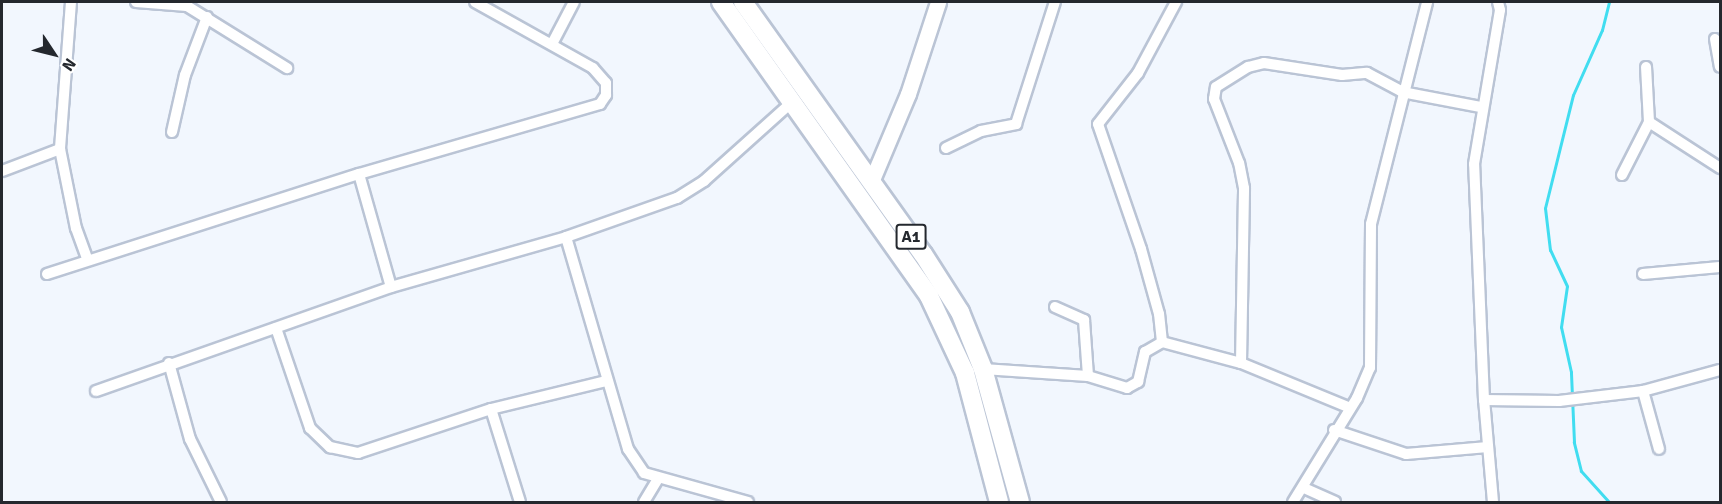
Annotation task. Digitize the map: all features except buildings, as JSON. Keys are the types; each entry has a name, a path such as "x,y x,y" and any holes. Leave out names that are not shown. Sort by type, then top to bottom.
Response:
{"highway":[{"name":"A1","path":"721,2 791,103 904,257 943,322 965,373 999,502"},
{"name":"A1","path":"743,2 948,292 983,369 1020,502"}],"street":[{"path":"71,2 60,149 76,228 87,259"},
{"path":"136,2 189,4 286,68"},
{"path":"47,274 87,259 359,174 600,104 606,95 606,83 593,68 475,2"},
{"path":"552,44 574,2"},
{"path":"871,182 909,94 938,2"},
{"path":"946,148 981,131 1017,124 1054,2"},
{"path":"1162,342 1159,314 1141,249 1098,124 1138,73 1176,2"},
{"path":"1293,502 1304,488 1334,430 1350,408 1371,358 1371,224 1402,92 1427,2"},
{"path":"1493,502 1484,400 1474,164 1481,107 1500,10 1498,2"},
{"path":"172,132 182,84 207,17"},
{"path":"1715,39 1720,67"},
{"path":"1241,363 1244,188 1239,163 1214,99 1214,90 1248,68 1264,63 1342,75 1368,73 1402,92 1481,107"},
{"path":"1622,175 1649,122 1646,68"},
{"path":"96,392 169,363 391,287 566,237 677,198 704,180 791,103"},
{"path":"1649,122 1720,168"},
{"path":"2,171 60,149"},
{"path":"359,174 391,287"},
{"path":"566,237 606,381 628,449 644,473 657,480 748,502"},
{"path":"1643,274 1720,267"},
{"path":"1055,307 1084,320 1088,376"},
{"path":"276,328 310,428 330,447 358,453 492,410 606,381"},
{"path":"983,369 1088,376 1127,388 1135,386 1145,352 1162,342 1241,363 1350,408"},
{"path":"169,363 190,439 221,502"},
{"path":"1484,400 1559,401 1643,391 1720,370"},
{"path":"1643,391 1659,449"},
{"path":"492,410 520,502"},
{"path":"1334,430 1406,454 1488,447"},
{"path":"644,502 657,480"},
{"path":"1304,488 1335,502"}],"waterway":[{"path":"1609,2 1602,30 1573,95 1545,208 1550,250 1567,286 1561,327 1571,372 1574,442 1581,471 1609,502"}]}
